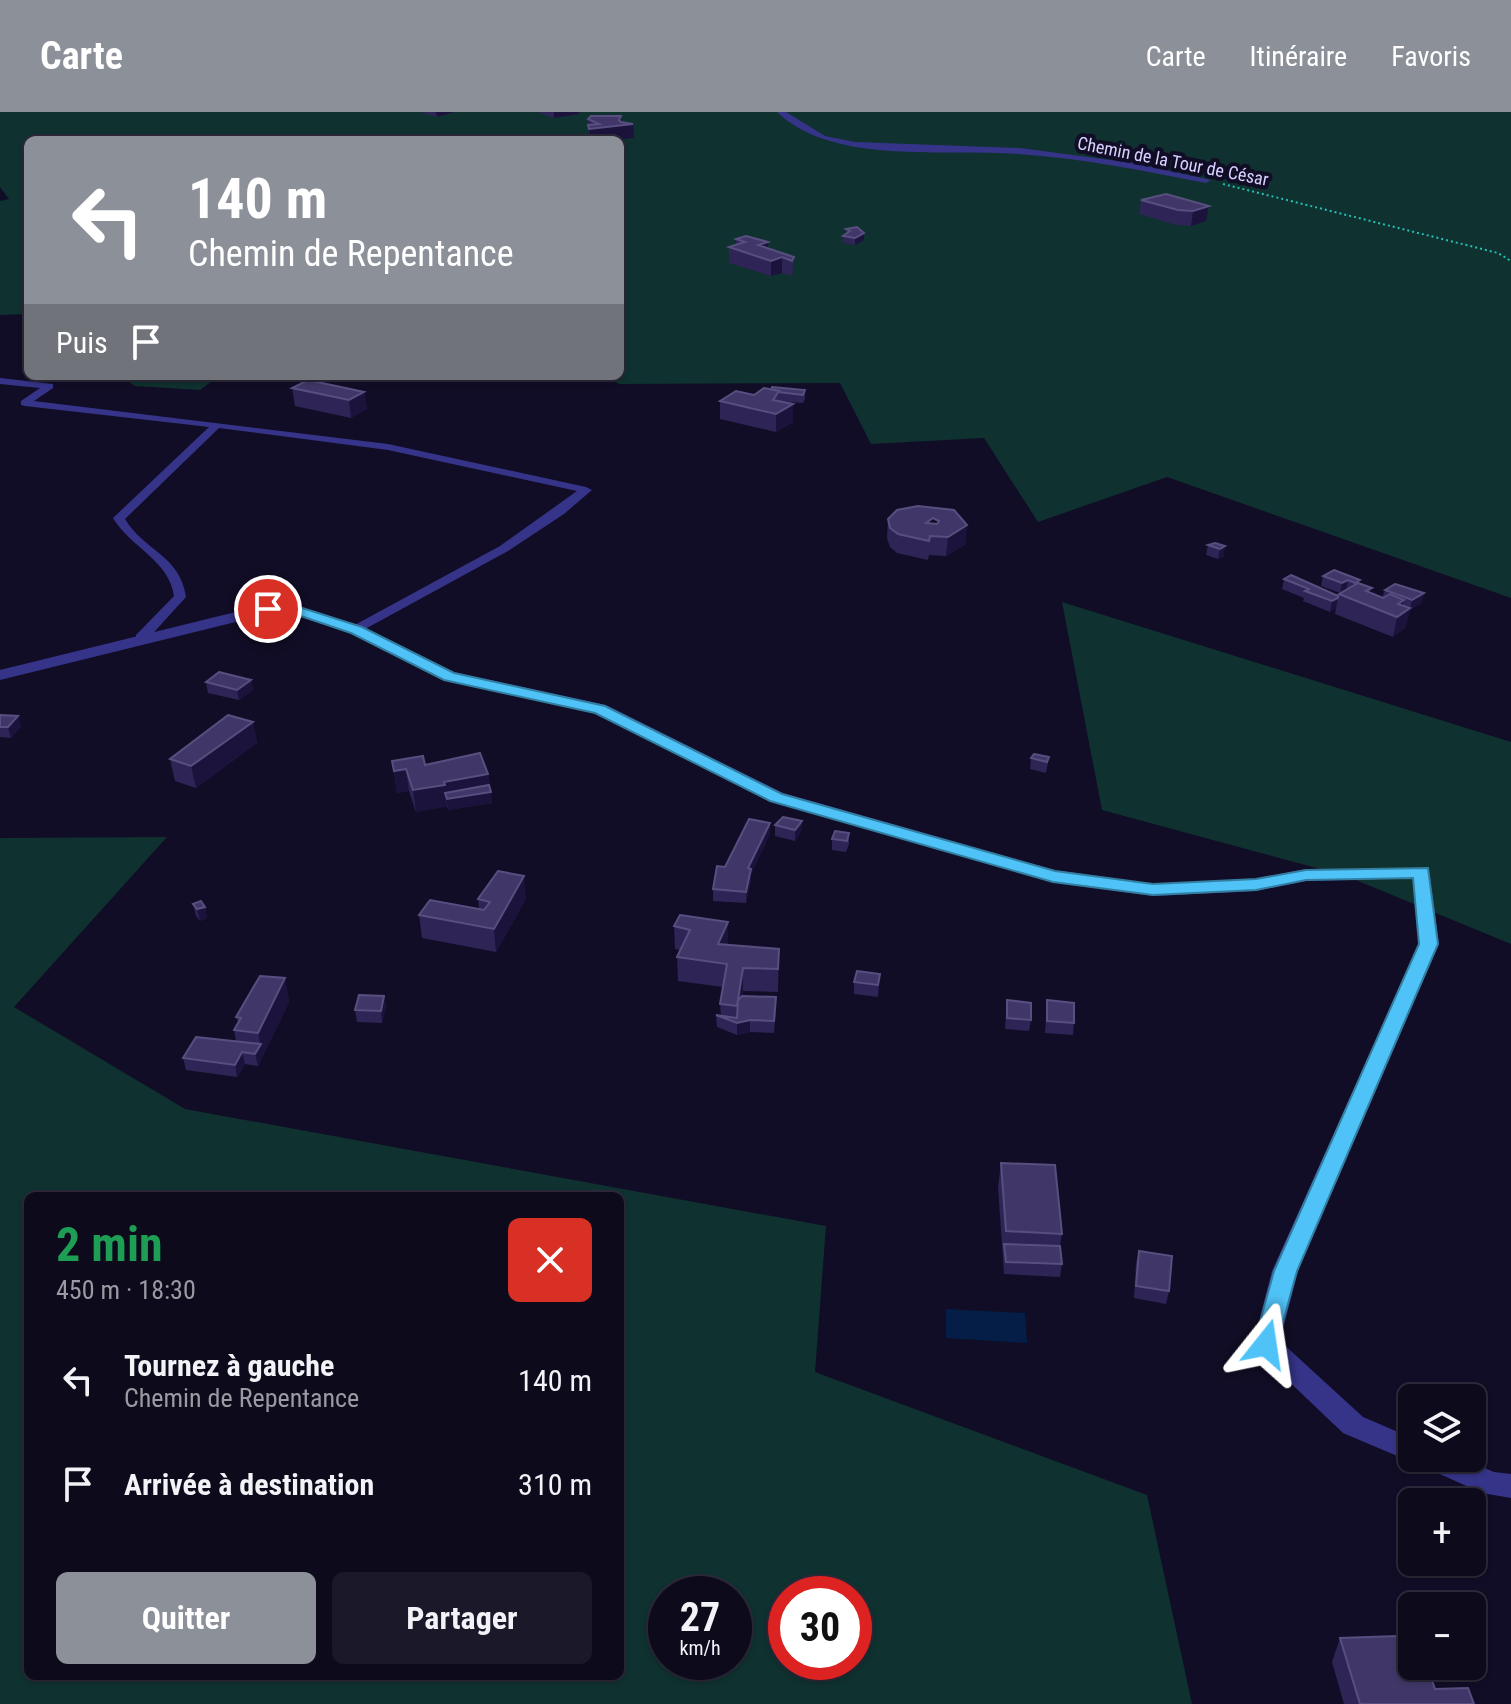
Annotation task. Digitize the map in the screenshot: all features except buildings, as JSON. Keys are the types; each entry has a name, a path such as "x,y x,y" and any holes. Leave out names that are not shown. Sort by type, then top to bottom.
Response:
{"street":[{"name":"Chemin de la Tour de César","path":"781,112 807,134 831,142 1020,151 1133,166 1206,180"},
{"path":"0,675 268,609 296,610 356,630 449,676 600,709 776,797 1053,876 1153,890 1256,885 1306,875 1422,872 1429,944 1285,1271 1266,1344 1353,1425 1398,1444"},
{"path":"1464,1472 1492,1484 1511,1486"}],"lane":[{"path":"0,381 49,386 25,403 388,447 586,490 502,549 415,601 356,630"},
{"path":"141,638 180,597 180,581 169,566 124,529 119,518 217,425"}],"path":[{"name":"Chemin de la Tour de César","path":"1206,180 1498,253 1511,259"}],"green space":[{"path":"0,112 1511,112 1511,598 1167,477 1038,522 984,438 871,444 840,383 619,384 612,380 624,380 624,136 24,136 24,314 0,315 0,201 9,199 0,187"},
{"path":"126,380 214,380 200,390 135,386"},
{"path":"1062,602 1511,742 1511,944 1346,876 1102,810"},
{"path":"167,837 14,1007 185,1109 826,1226 815,1372 1147,1495 1192,1704 0,1704 0,838"}],"water":[{"path":"946,1309 1025,1313 1027,1343 946,1338"}],"route":[{"path":"268,609 296,610 356,630 449,676 600,709 776,797 1053,876 1153,890 1256,885 1306,875 1422,872 1429,944 1285,1271 1266,1344"}]}
